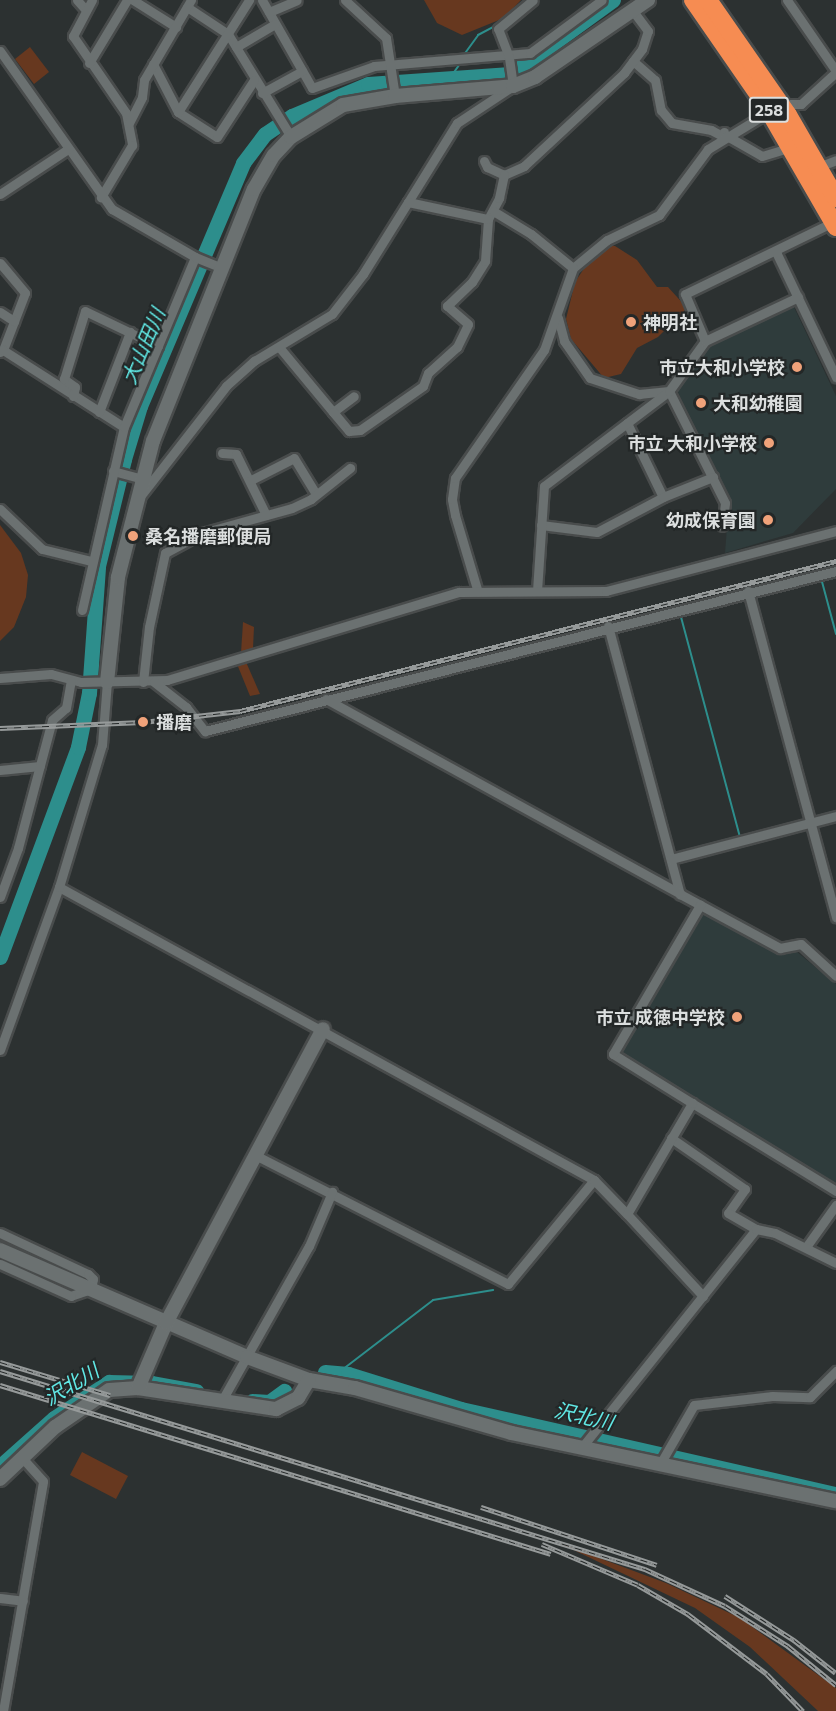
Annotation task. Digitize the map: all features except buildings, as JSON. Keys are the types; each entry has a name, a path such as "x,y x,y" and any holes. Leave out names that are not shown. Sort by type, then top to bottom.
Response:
{"highway":[{"name":"258","path":"693,0 764,110 792,147 835,224"},
{"name":"258","path":"708,0 788,115 836,198"}],"street":[{"path":"77,0 86,10"},
{"path":"92,0 73,36 89,63 116,95 129,123 132,145 129,154 101,197"},
{"path":"89,63 127,0"},
{"path":"133,0 176,27"},
{"path":"178,112 249,0"},
{"path":"262,0 312,88 350,72 393,64 509,57 530,53 546,44 602,0"},
{"path":"269,12 297,0"},
{"path":"345,0 386,38 393,64 395,96"},
{"path":"513,86 509,57 498,30 533,0"},
{"path":"137,501 226,386 254,361 332,314 345,299 457,123 513,86 553,66 648,0"},
{"path":"787,0 836,71 801,104 790,104"},
{"path":"129,123 153,64 189,3 228,34 289,134"},
{"path":"279,347 349,431 360,430 423,386 428,373 449,358 468,324 447,306 472,282 485,261 490,215 504,175 545,150 633,61 648,31 633,11"},
{"path":"236,47 275,24"},
{"path":"0,51 101,197 118,216 197,258 220,267"},
{"path":"633,61 655,80 665,118 679,127 711,130 762,156 792,147"},
{"path":"153,64 178,112 218,137 254,80"},
{"path":"262,93 302,71"},
{"path":"0,1050 59,886 102,744 105,682 118,577 137,501 139,479 220,267 265,167 289,134 344,105 395,96 513,86"},
{"path":"477,589 455,515 452,499 455,478 525,379 558,318 573,268 607,240 659,215 692,168 725,136 724,132 764,110"},
{"path":"0,194 68,148"},
{"path":"818,167 836,160"},
{"path":"484,161 487,166 504,175"},
{"path":"408,202 490,215 531,234 573,268"},
{"path":"705,341 685,294 835,224"},
{"path":"776,252 836,377"},
{"path":"82,610 91,561 124,428 197,258"},
{"path":"0,263 25,293 2,351 124,428"},
{"path":"537,591 544,486 669,391 705,341 798,297"},
{"path":"73,396 75,387 64,379 85,311 158,346"},
{"path":"0,312 14,321"},
{"path":"558,318 564,341 590,378 639,394 669,391"},
{"path":"99,412 130,332"},
{"path":"669,391 725,503 722,526"},
{"path":"333,412 354,396"},
{"path":"627,423 663,497"},
{"path":"222,453 228,456 236,454 251,480 266,515"},
{"path":"251,480 294,458 316,494"},
{"path":"143,682 149,627 165,553 202,533 292,508 316,494 350,468"},
{"path":"114,471 139,479"},
{"path":"541,525 597,532 663,497 712,477"},
{"path":"0,509 42,549 91,561"},
{"path":"0,678 51,674 81,682 154,682 197,674 284,643 477,589 606,591 836,531"},
{"path":"154,682 186,707 205,730 608,626 836,571"},
{"path":"748,591 836,917"},
{"path":"608,626 680,894"},
{"path":"0,897 52,720 66,708 71,681"},
{"path":"326,699 780,948 801,944 836,976"},
{"path":"0,770 40,766"},
{"path":"671,859 836,816"},
{"path":"59,886 323,1029 594,1180 703,1296"},
{"path":"700,905 613,1054 836,1191"},
{"path":"139,1383 166,1323 323,1029"},
{"path":"627,1215 692,1103"},
{"path":"671,1138 745,1189 728,1213 756,1229 806,1246 836,1263"},
{"path":"255,1155 332,1192 397,1230 508,1284 594,1180"},
{"path":"224,1397 309,1246 332,1192"},
{"path":"806,1246 836,1205"},
{"path":"584,1445 756,1229"},
{"path":"0,1233 88,1274 93,1279 91,1289"},
{"path":"0,1250 166,1323 309,1380 355,1388 512,1433 663,1458 836,1501"},
{"path":"0,1264 71,1296 91,1289"},
{"path":"663,1458 694,1406 771,1396 810,1397 836,1371"},
{"path":"3,1472 22,1458 55,1427 109,1390 139,1383 224,1397 276,1409 298,1398 309,1380"},
{"path":"3,1711 43,1481 22,1458"},
{"path":"0,1598 23,1601"}],"shaded area":[{"path":"424,0 521,0 504,18 462,35 437,23"},
{"path":"30,47 49,72 34,84 15,59"},
{"path":"606,245 615,246 637,260 657,287 668,287 687,308 658,337 637,348 621,374 604,378 571,339 566,319 575,282 593,255"},
{"name":"市立 大和小学校","path":"792,303 836,396 836,489 793,533 725,553 729,502 676,388 707,344"},
{"path":"0,525 21,553 28,575 26,597 14,627 0,641"},
{"path":"243,622 254,627 253,648 241,653"},
{"path":"246,662 260,694 250,696 237,664"},
{"name":"市立 成徳中学校","path":"700,911 782,955 797,952 836,984 836,1186 620,1054 618,1049"},
{"path":"82,1452 128,1476 116,1499 70,1475"},
{"path":"559,1543 666,1583 740,1618 836,1688 836,1711 818,1711 750,1647 695,1608"}],"waterway":[{"name":"大山田川","path":"0,957 78,747 89,693 98,566 124,459 140,406 243,163 265,134 292,116 368,84 511,74 613,0"},
{"path":"463,56 478,35 495,26"},
{"path":"450,78 461,62"},
{"path":"821,578 836,634"},
{"path":"681,617 740,837"},
{"path":"338,1373 433,1300 493,1290"},
{"name":"沢北川","path":"325,1372 348,1374 461,1409 836,1494"},
{"name":"沢北川","path":"0,1466 54,1418 109,1382 151,1383 196,1391"},
{"name":"沢北川","path":"252,1401 269,1402 284,1391"}],"railway":[{"path":"0,728 143,722 240,711 836,561"},
{"path":"0,1362 110,1395"},
{"path":"0,1371 645,1569 725,1606 788,1646 836,1685"},
{"path":"0,1385 551,1554"},
{"path":"481,1507 657,1565"},
{"path":"542,1544 638,1585 688,1614 767,1674 803,1711"},
{"path":"725,1596 794,1640 836,1673"}],"place":[{"name":"神明社","path":"631,322"},
{"name":"市立大和小学校","path":"797,367"},
{"name":"大和幼稚園","path":"701,403"},
{"name":"市立 大和小学校","path":"769,443"},
{"name":"幼成保育園","path":"768,520"},
{"name":"桑名播磨郵便局","path":"133,536"},
{"name":"播磨","path":"143,722"},
{"name":"市立 成徳中学校","path":"737,1017"}]}
